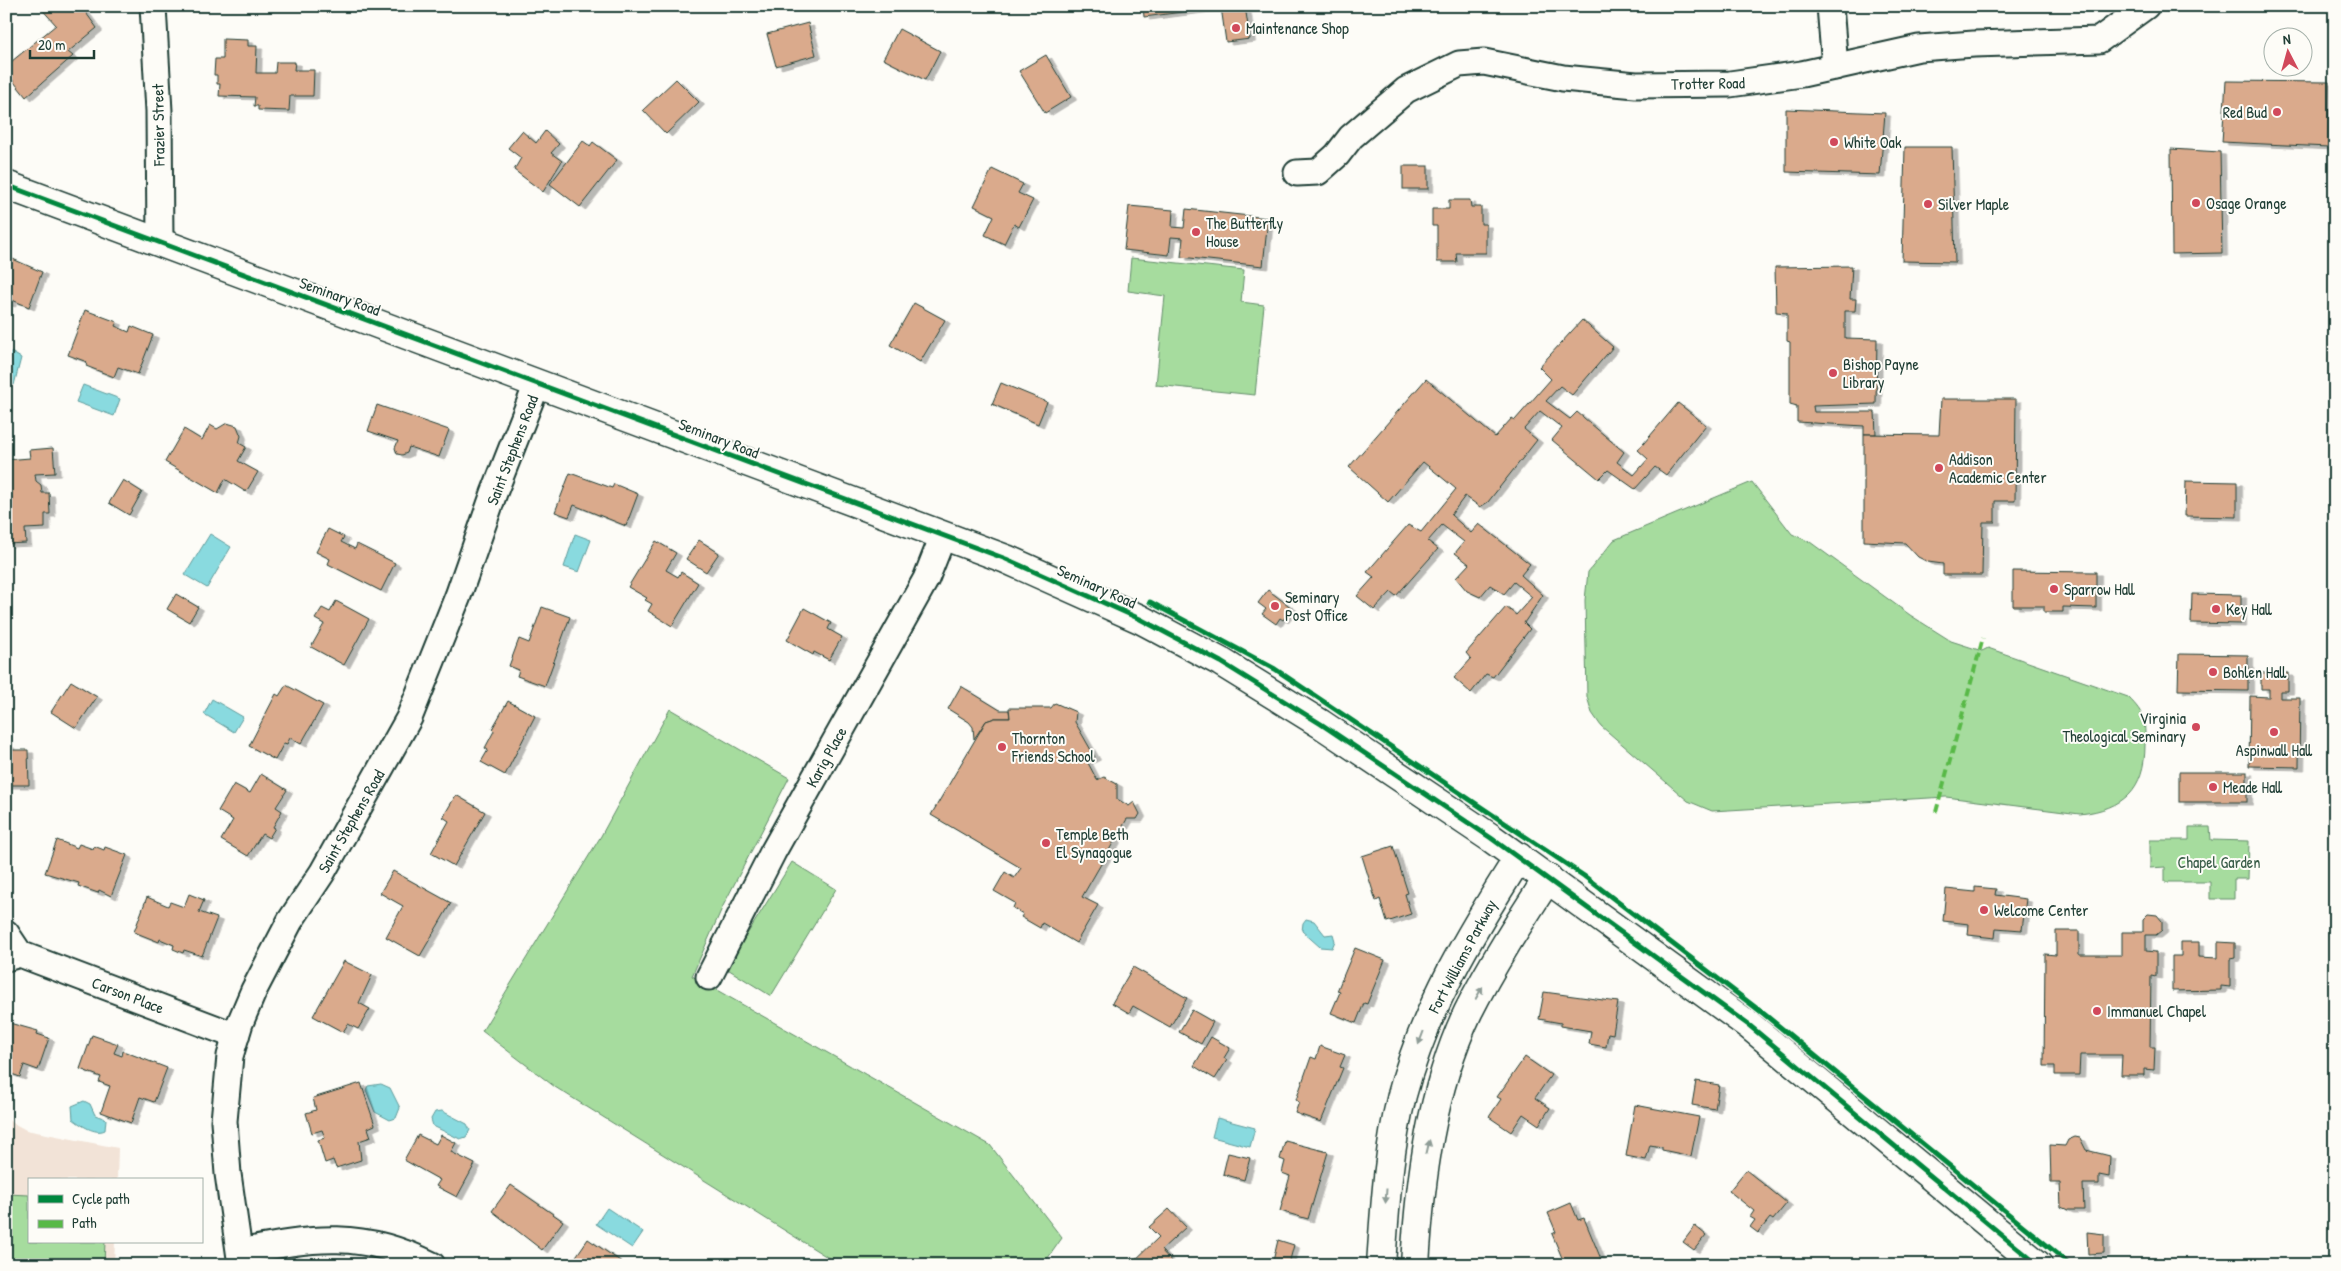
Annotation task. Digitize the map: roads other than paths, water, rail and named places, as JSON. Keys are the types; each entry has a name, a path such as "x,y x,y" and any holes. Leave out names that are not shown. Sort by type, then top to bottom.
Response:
{"main road":[{"name":"Seminary Road","path":"6,185 943,536 1049,578 1140,619 1206,654 1321,724 1518,857 1750,1026 2038,1265"},
{"name":"Fort Williams Parkway","path":"1381,1265 1388,1164 1402,1095 1420,1041 1440,992 1518,857"},
{"name":"Fort Williams Parkway","path":"1415,1265 1425,1159 1441,1088 1452,1051 1468,1012 1548,878"}],"street":[{"name":"Frazier Street","path":"153,6 159,111 160,243"},
{"path":"1830,6 1835,67"},
{"name":"Trotter Road","path":"1297,173 1318,172 1337,156 1351,137 1406,90 1459,64 1484,62 1563,78 1636,85 1748,83 1835,67 1919,48 1974,44 2099,40 2146,6"},
{"name":"Saint Stephens Road","path":"241,1258 228,1174 224,1121 230,1056 236,1036 254,990 275,948 290,921 322,873 409,718 455,605 494,493 537,384"},
{"name":"Karig Place","path":"709,977 773,852 926,579 943,536"},
{"name":"Carson Place","path":"6,932 13,956 236,1036"},
{"path":"241,1258 292,1242 347,1240 391,1246 432,1265"}],"water":[{"path":"11,352 21,358 14,385 6,385 6,354"},
{"path":"83,385 120,399 114,416 76,402"},
{"path":"210,534 231,547 207,588 185,575"},
{"path":"575,534 591,540 579,572 564,567"},
{"path":"212,699 243,717 234,732 204,714"},
{"path":"1306,919 1314,921 1325,935 1333,934 1335,941 1332,948 1320,947 1302,931 1303,923"},
{"path":"381,1084 390,1088 400,1108 396,1118 390,1120 375,1112 366,1090 368,1086"},
{"path":"84,1101 90,1104 95,1115 106,1119 105,1130 93,1130 73,1119 72,1106"},
{"path":"442,1111 467,1124 470,1130 466,1137 460,1139 433,1126 431,1119 435,1112"},
{"path":"1217,1118 1255,1128 1250,1147 1212,1137"},
{"path":"607,1208 643,1232 632,1248 596,1224"}],"place":[{"name":"Maintenance Shop","path":"1236,28"},
{"name":"Red Bud","path":"2277,112"},
{"name":"White Oak","path":"1834,142"},
{"name":"Osage Orange","path":"2196,203"},
{"name":"Silver Maple","path":"1928,204"},
{"name":"The Butterfly House","path":"1196,232"},
{"name":"Bishop Payne Library","path":"1833,373"},
{"name":"Addison Academic Center","path":"1939,468"},
{"name":"Sparrow Hall","path":"2054,589"},
{"name":"Seminary Post Office","path":"1275,606"},
{"name":"Key Hall","path":"2216,609"},
{"name":"Bohlen Hall","path":"2213,672"},
{"name":"Virginia Theological Seminary","path":"2196,727"},
{"name":"Aspinwall Hall","path":"2274,732"},
{"name":"Thornton Friends School","path":"1002,747"},
{"name":"Meade Hall","path":"2213,787"},
{"name":"Temple Beth El Synagogue","path":"1046,843"},
{"name":"Welcome Center","path":"1984,910"},
{"name":"Immanuel Chapel","path":"2097,1011"}],"park label":[{"name":"Chapel Garden","path":"2219,862"}]}
